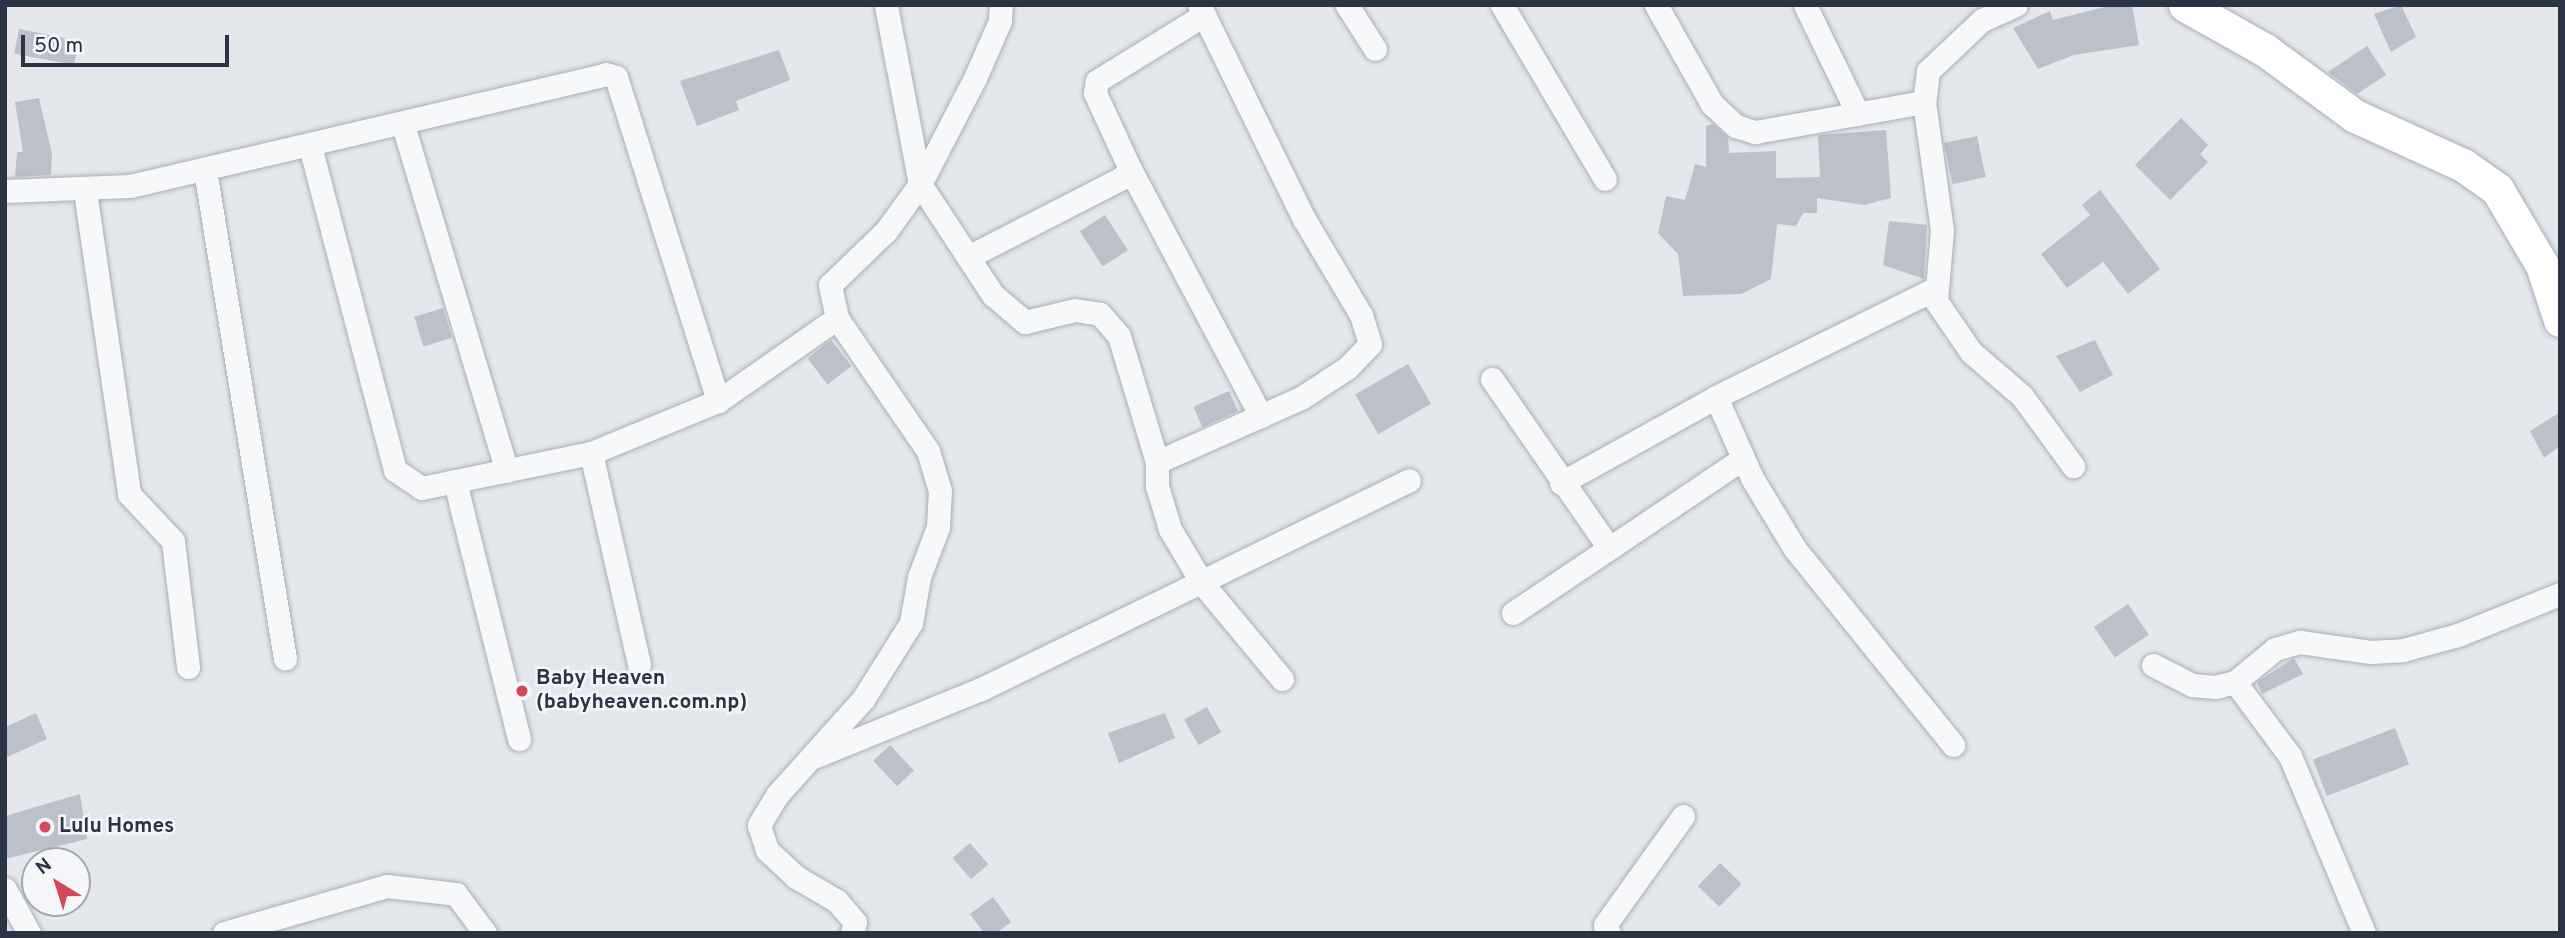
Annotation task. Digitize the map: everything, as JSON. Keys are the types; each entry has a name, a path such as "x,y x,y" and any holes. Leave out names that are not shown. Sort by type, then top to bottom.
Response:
{"street":[{"path":"886,5 920,184 993,295 1025,322 1075,310 1100,314 1119,336 1157,461 1157,486 1170,529 1202,583 1282,679"},
{"path":"852,933 855,922 837,901 796,877 767,850 759,825 810,759 863,699 911,622 919,577 938,527 940,491 928,451 837,318 830,285 886,231 920,184 975,78 1000,21 1001,5"},
{"path":"1347,5 1375,49"},
{"path":"1502,5 1605,179"},
{"path":"1656,5 1712,104 1736,126 1755,132 1924,102"},
{"path":"1805,5 1858,114"},
{"path":"2016,5 1982,20 1928,71 1924,102 1942,230 1936,301 1971,352 2022,396 2073,466"},
{"path":"2185,5 2265,50 2355,116 2463,165 2497,189 2542,265 2560,320"},
{"path":"1157,461 1301,398 1347,368 1370,344 1362,315 1304,219 1201,10 1097,81 1095,93 1130,169 1261,415"},
{"path":"5,191 85,191 205,170 403,125 606,74 622,81 718,401"},
{"path":"403,125 508,471"},
{"path":"310,146 395,470 422,488 591,453 718,401 837,318"},
{"path":"968,257 1122,178 1130,169"},
{"path":"205,170 285,658"},
{"path":"85,191 129,494 173,541 188,667"},
{"path":"1561,483 1716,397 1937,288"},
{"path":"1492,379 1561,483 1607,545"},
{"path":"1716,397 1742,459 1795,549 1953,745"},
{"path":"591,453 639,666"},
{"path":"1513,612 1607,545 1742,459"},
{"path":"810,759 981,689 1409,480"},
{"path":"455,482 519,739"},
{"path":"2153,665 2192,685 2235,682 2275,649 2300,642 2370,652 2403,650 2458,635 2560,594"},
{"path":"2235,682 2290,757 2364,933"},
{"path":"1609,933 1605,925 1683,816"},
{"path":"224,933 387,886 456,894 485,933"},
{"path":"5,889 18,922"}],"building":[{"path":"2113,5 2132,5 2139,45 2074,55 2038,69 2013,28 2050,11 2053,20"},
{"path":"2401,5 2416,37 2391,52 2374,14"},
{"path":"19,29 79,41 74,65 14,54"},
{"path":"2367,46 2386,75 2357,94 2328,72"},
{"path":"779,50 790,80 736,101 739,110 697,126 680,81"},
{"path":"39,98 52,154 51,175 15,177 17,152 23,152 15,102"},
{"path":"2181,118 2208,145 2200,154 2208,162 2170,200 2135,165"},
{"path":"1713,124 1728,137 1729,153 1776,151 1776,178 1820,177 1818,135 1886,130 1891,198 1864,205 1817,198 1817,213 1803,213 1796,226 1777,224 1771,279 1741,294 1683,296 1678,254 1658,233 1666,196 1685,200 1695,164 1706,167 1706,126"},
{"path":"1977,136 1986,177 1952,184 1944,143"},
{"path":"2100,190 2160,269 2128,294 2103,262 2067,288 2041,254 2090,215 2082,205"},
{"path":"1105,215 1128,250 1103,267 1080,231"},
{"path":"1889,221 1927,225 1924,279 1883,265"},
{"path":"443,308 452,338 423,346 414,317"},
{"path":"831,340 851,366 828,384 807,358"},
{"path":"2095,340 2113,375 2080,392 2056,356"},
{"path":"1408,364 1431,404 1378,434 1355,394"},
{"path":"1229,391 1238,411 1202,427 1193,407"},
{"path":"2560,412 2560,446 2544,458 2530,431"},
{"path":"2128,604 2149,635 2115,658 2094,627"},
{"path":"2294,658 2303,674 2262,694 2257,682"},
{"path":"1207,707 1221,732 1198,745 1184,720"},
{"path":"36,713 47,739 5,758 5,727"},
{"path":"1165,713 1175,738 1119,763 1108,733"},
{"path":"2395,728 2409,764 2327,796 2313,760"},
{"path":"890,745 914,771 897,786 873,761"},
{"name":"Lulu Homes","path":"80,794 87,839 54,847 21,847 21,855 5,859 5,816"},
{"path":"970,843 988,864 971,879 953,858"},
{"path":"1720,863 1742,884 1719,907 1698,886"},
{"path":"993,897 1011,922 996,933 984,933 970,914"}],"place":[{"name":"Baby Heaven (babyheaven.com.np)","path":"522,691"},
{"name":"Lulu Homes","path":"45,827"}]}
